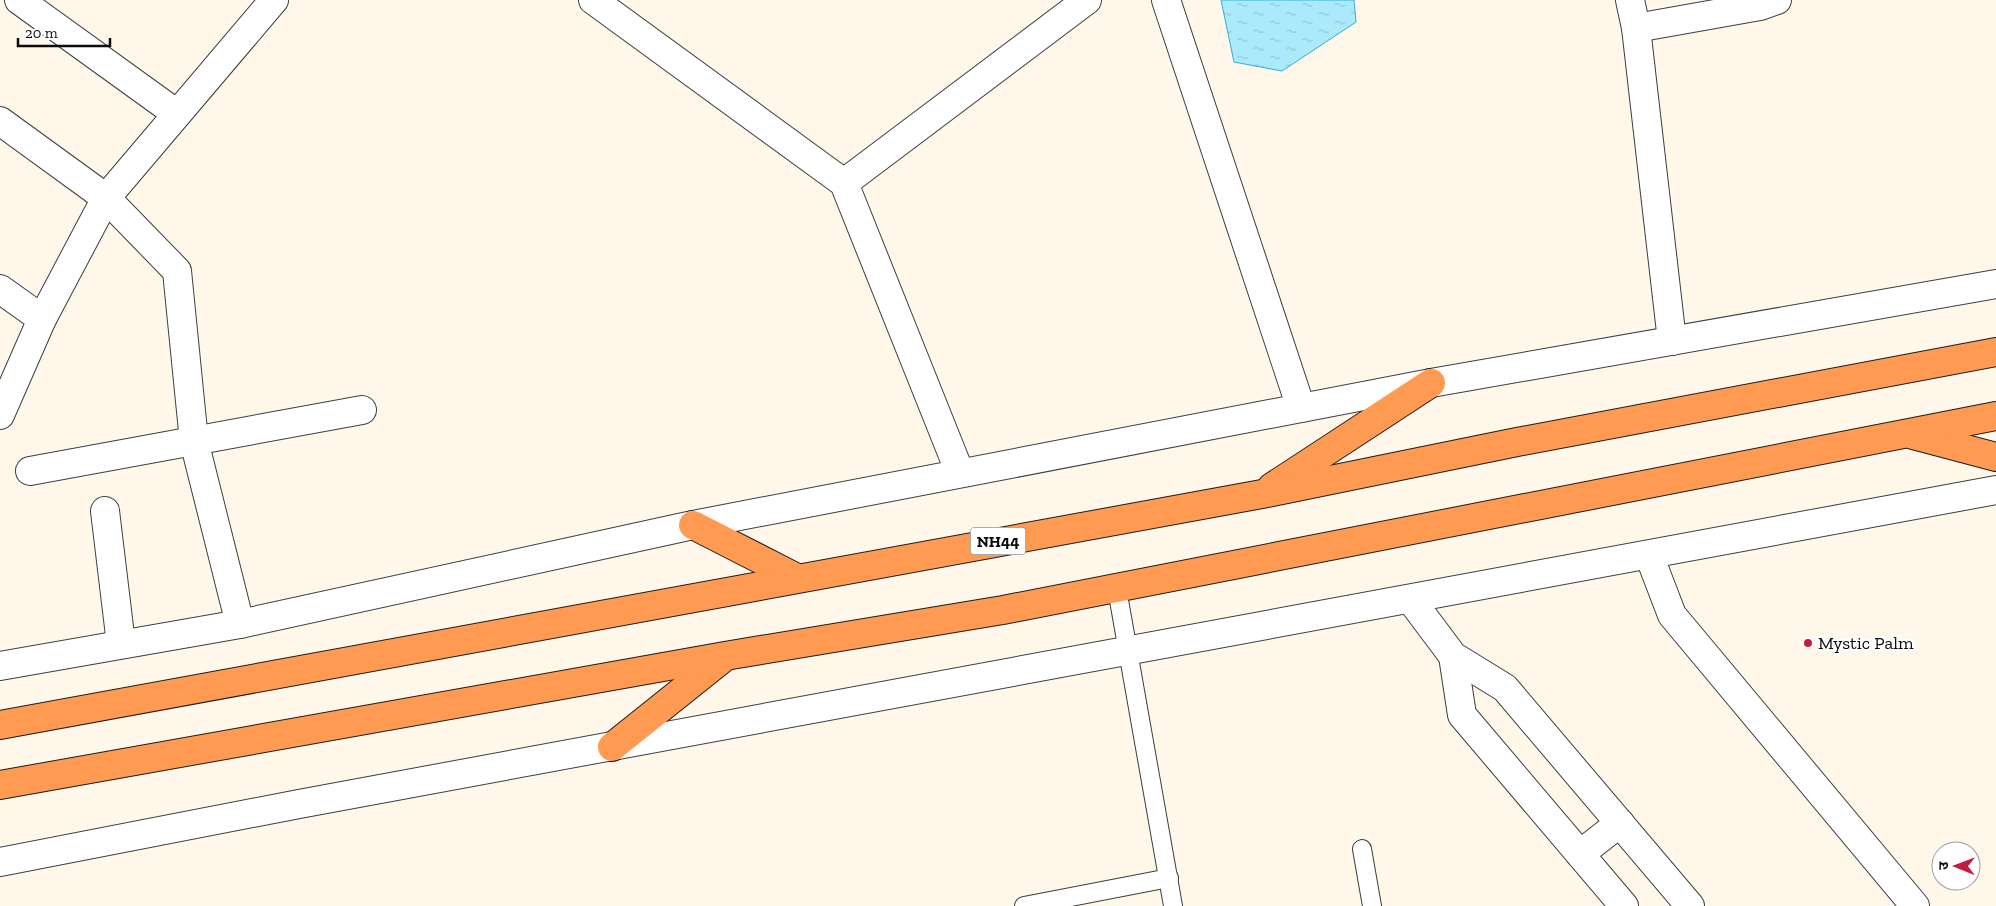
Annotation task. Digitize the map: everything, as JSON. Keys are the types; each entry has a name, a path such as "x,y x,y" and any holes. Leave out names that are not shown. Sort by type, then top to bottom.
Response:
{"highway":[{"name":"NH44","path":"0,725 1262,494 1517,442 1996,352"},
{"path":"1262,494 1362,426 1431,383"},
{"path":"0,786 725,656 1117,589 1996,416"},
{"path":"1906,434 1996,457"},
{"path":"693,525 797,578"},
{"path":"612,747 725,656"}],"street":[{"path":"19,0 177,114"},
{"path":"0,414 42,319 106,198 274,0"},
{"path":"593,0 844,183 960,473"},
{"path":"844,183 1087,0"},
{"path":"1166,0 1301,408"},
{"path":"1630,0 1636,28 1672,341"},
{"path":"1636,28 1765,2"},
{"path":"0,121 106,198 177,270 194,441 240,624"},
{"path":"0,666 240,624 693,525 960,473 1431,383 1996,284"},
{"path":"0,289 42,319"},
{"path":"30,471 362,410"},
{"path":"0,862 1996,490"},
{"path":"105,511 121,644"},
{"path":"1649,555 1672,616 1915,906"},
{"path":"1411,600 1453,656 1505,688 1690,906"},
{"path":"1453,656 1462,715 1624,906"},
{"path":"1580,854 1620,823"}],"lane":[{"path":"1117,589 1127,652 1170,878 1173,906"},
{"path":"1362,849 1372,906"},
{"path":"1024,906 1170,878"}],"water":[{"path":"1221,0 1354,0 1356,22 1282,71 1234,62"}],"place":[{"name":"Mystic Palm","path":"1808,643"}]}
